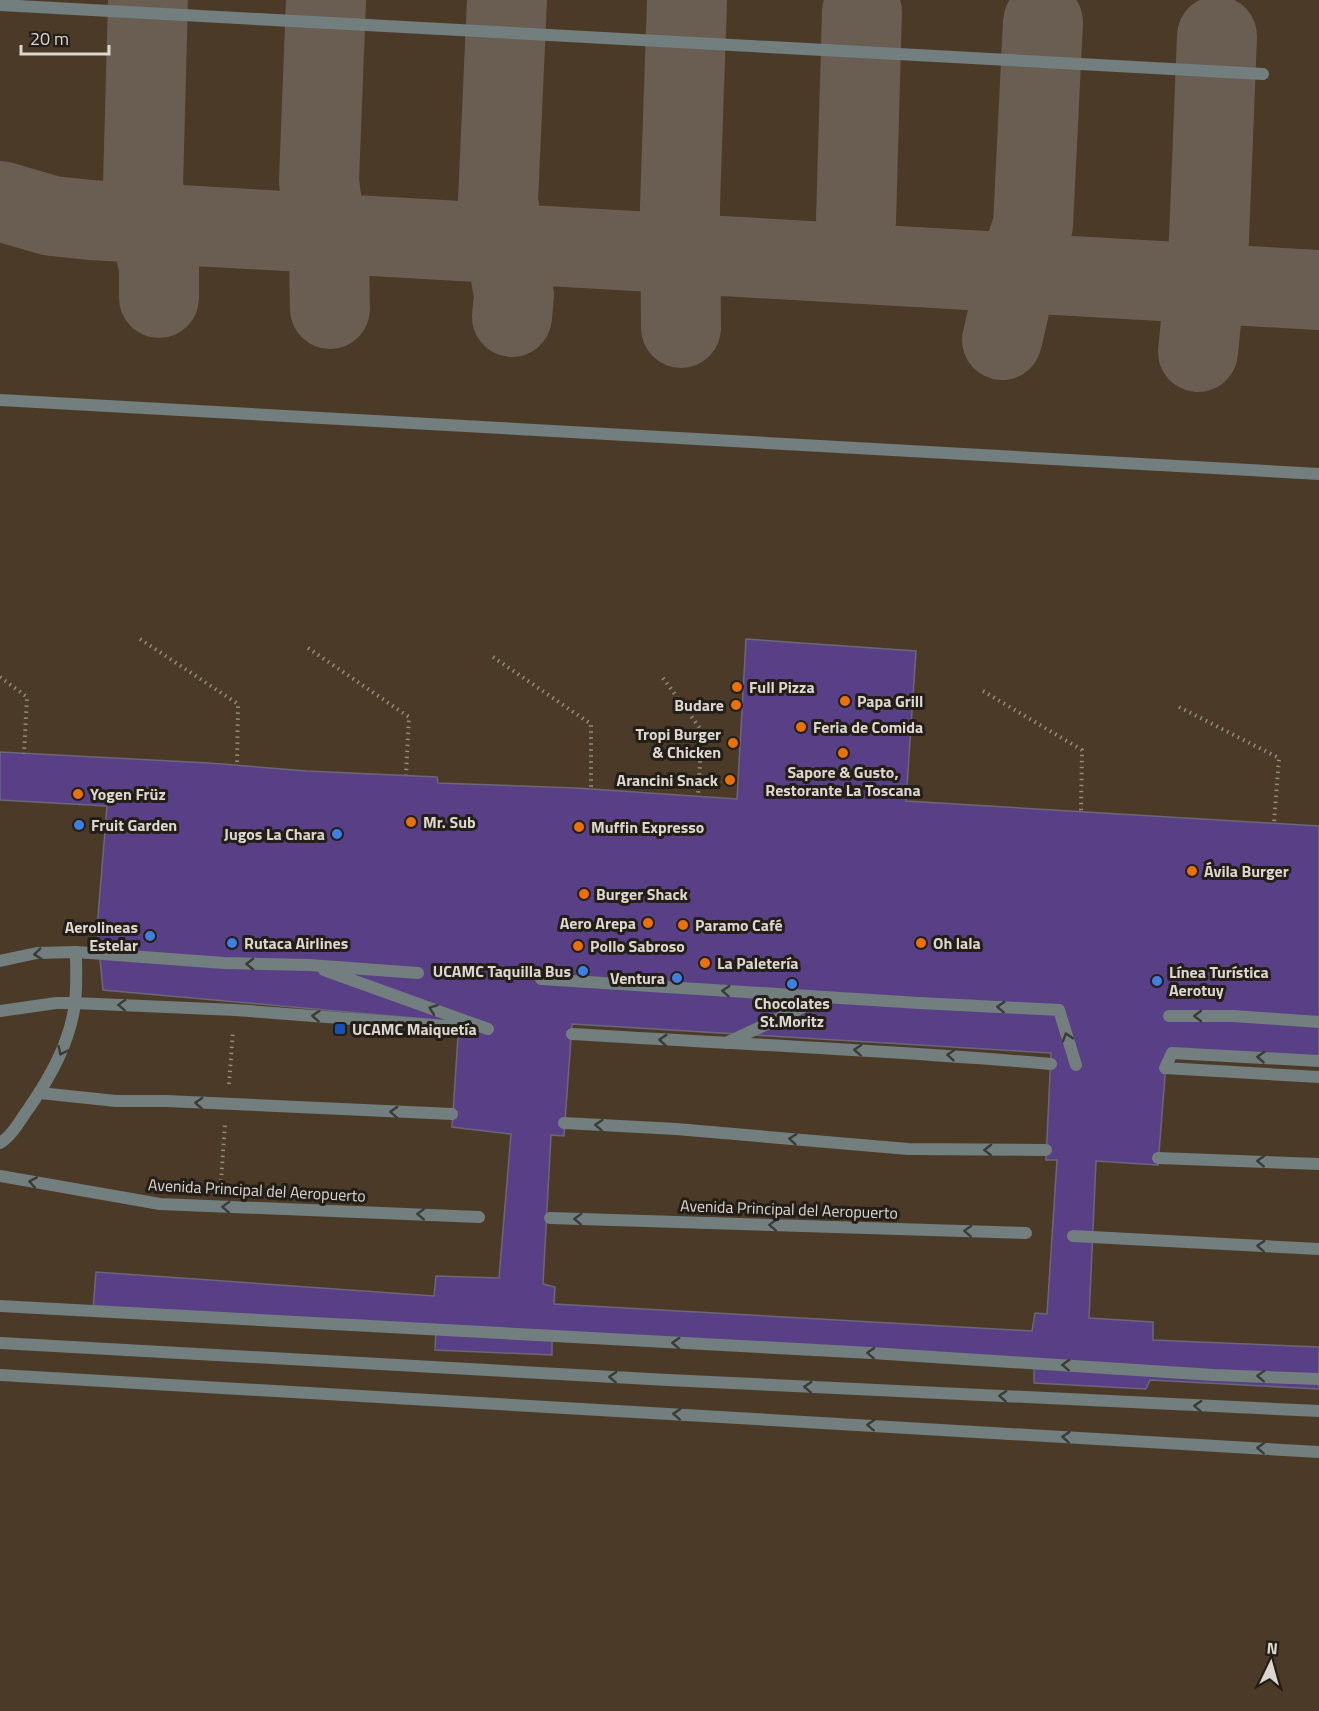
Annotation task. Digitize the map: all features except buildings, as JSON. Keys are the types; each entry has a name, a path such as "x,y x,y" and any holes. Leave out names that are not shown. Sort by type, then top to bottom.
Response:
{"lane":[{"path":"0,5 1263,74"},
{"path":"0,400 1319,474"},
{"path":"0,1143 8,1138 39,1093 67,1040 75,1003 76,952"},
{"path":"0,961 37,953 76,952 224,963 309,965 418,973"},
{"path":"309,965 488,1029"},
{"path":"541,979 1059,1010 1076,1065"},
{"path":"724,1044 826,997"},
{"path":"0,1011 75,1003 235,1010 458,1027"},
{"path":"1169,1016 1234,1016 1319,1022"},
{"path":"572,1034 724,1044 916,1052 1051,1064"},
{"path":"1319,1061 1172,1053 1165,1068 1319,1077"},
{"path":"39,1093 116,1101 166,1101 452,1114"},
{"path":"564,1123 676,1129 908,1149 1046,1150"},
{"path":"1158,1158 1319,1164"},
{"name":"Avenida Principal del Aeropuerto","path":"0,1176 160,1204 479,1217"},
{"name":"Avenida Principal del Aeropuerto","path":"550,1218 1026,1233"},
{"path":"1073,1236 1319,1249"},
{"path":"0,1306 1319,1379"},
{"path":"0,1343 668,1380 1319,1411"},
{"path":"0,1375 1319,1452"}],"path":[{"path":"140,639 238,704 237,766"},
{"path":"308,648 410,717 406,775"},
{"path":"493,657 591,724 591,790"},
{"path":"0,677 27,697 24,754"},
{"path":"663,678 702,731 698,796"},
{"path":"983,692 1082,750 1081,811"},
{"path":"1179,707 1279,758 1274,823"}],"shaded area":[{"path":"0,0 1319,0 1319,1711 0,1711"}],"taxiway":[{"path":"148,0 143,186 159,268 159,298"},
{"path":"326,0 319,181 329,258 330,309"},
{"path":"507,0 498,201 514,295 512,317"},
{"path":"681,328 680,205 687,1"},
{"path":"856,221 862,12"},
{"path":"1002,340 1018,271 1033,225 1043,22"},
{"path":"1198,352 1209,239 1217,36"},
{"path":"0,201 52,216 91,220 1319,290"}],"place":[{"name":"Full Pizza","path":"737,687"},
{"name":"Papa Grill","path":"845,701"},
{"name":"Budare","path":"736,705"},
{"name":"Feria de Comida","path":"801,727"},
{"name":"Tropi Burger & Chicken","path":"733,743"},
{"name":"Sapore & Gusto, Restorante La Toscana","path":"843,753"},
{"name":"Arancini Snack","path":"730,780"},
{"name":"Yogen Früz","path":"78,794"},
{"name":"Mr. Sub","path":"411,822"},
{"name":"Fruit Garden","path":"79,825"},
{"name":"Muffin Expresso","path":"579,827"},
{"name":"Jugos La Chara","path":"337,834"},
{"name":"Ávila Burger","path":"1192,871"},
{"name":"Burger Shack","path":"584,894"},
{"name":"Aero Arepa","path":"648,923"},
{"name":"Paramo Café","path":"683,925"},
{"name":"Aerolineas Estelar","path":"150,936"},
{"name":"Rutaca Airlines","path":"232,943"},
{"name":"Oh lala","path":"921,943"},
{"name":"Pollo Sabroso","path":"578,946"},
{"name":"La Paletería","path":"705,963"},
{"name":"UCAMC Taquilla Bus","path":"583,971"},
{"name":"Ventura","path":"677,978"},
{"name":"Línea Turística Aerotuy","path":"1157,981"},
{"name":"Chocolates St.Moritz","path":"792,984"},
{"name":"UCAMC Maiquetía","path":"340,1029"}]}
